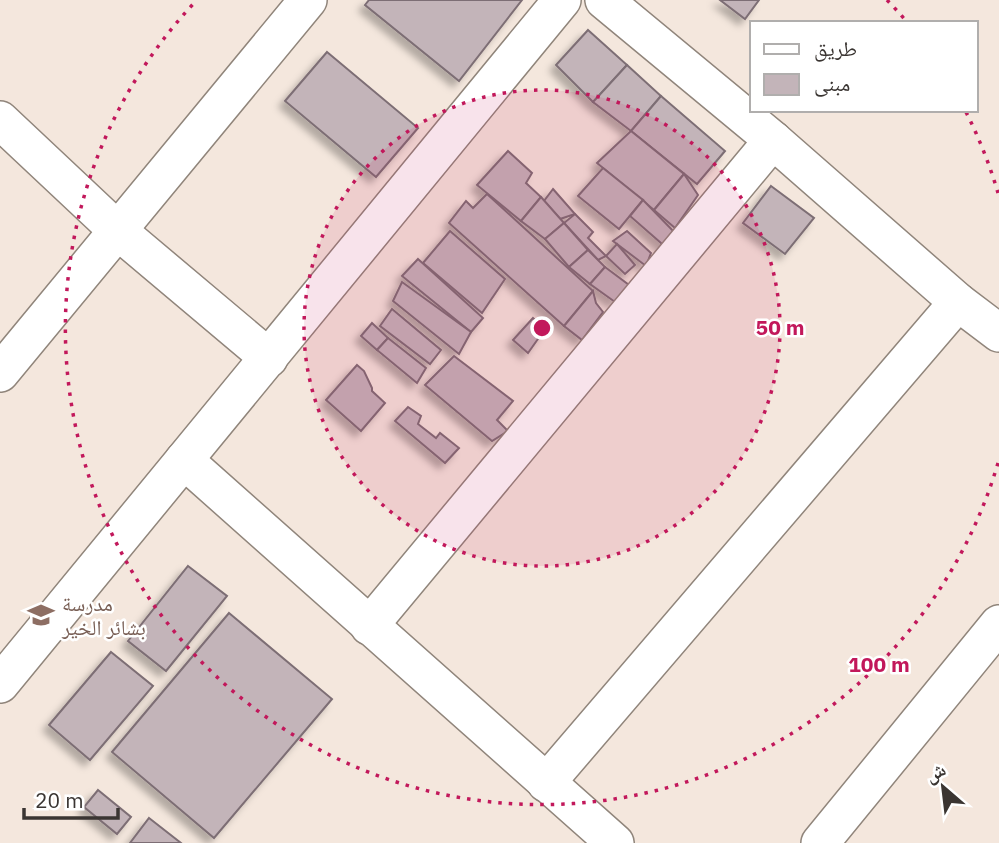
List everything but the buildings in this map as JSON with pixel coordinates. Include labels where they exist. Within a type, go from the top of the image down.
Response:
[{"type":"street","points":[[0,373],[308,0]]},
{"type":"street","points":[[0,684],[562,0]]},
{"type":"street","points":[[604,0],[773,140],[958,302],[999,333]]},
{"type":"street","points":[[0,120],[117,230],[268,358]]},
{"type":"street","points":[[369,626],[773,140]]},
{"type":"street","points":[[546,783],[958,302]]},
{"type":"street","points":[[184,460],[615,843]]},
{"type":"street","points":[[820,843],[999,624]]},
{"type":"place","name":"مدرسة بشائر الخير","points":[[41,615]]}]
